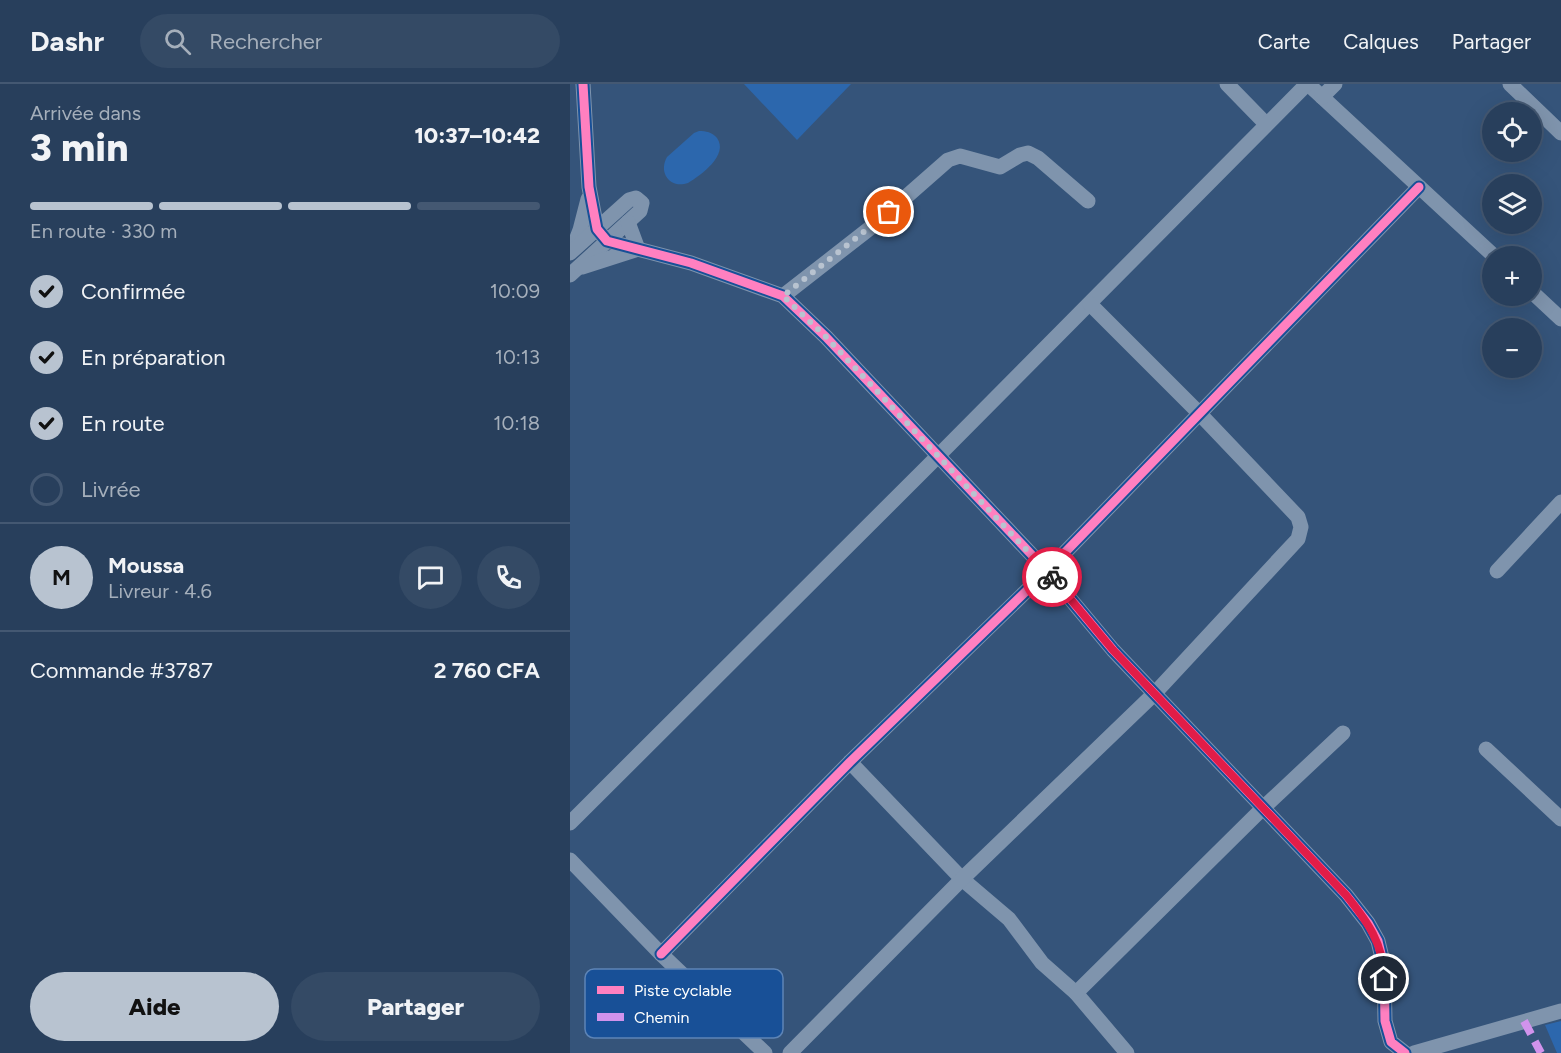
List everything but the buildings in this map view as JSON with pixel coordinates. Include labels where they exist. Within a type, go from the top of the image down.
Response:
[{"type":"street","points":[[583,84],[589,187],[597,229],[607,241],[691,263],[783,296],[826,337],[1047,571],[1113,650],[1154,694],[1346,895],[1368,923],[1378,941],[1384,966],[1385,1021],[1391,1042],[1405,1053]]},
{"type":"street","points":[[1227,84],[1266,124]]},
{"type":"street","points":[[570,823],[938,457],[1307,84],[1483,246]]},
{"type":"street","points":[[1322,97],[1335,84]]},
{"type":"street","points":[[1510,84],[1561,133]]},
{"type":"street","points":[[783,296],[874,225],[948,160],[960,156],[1000,167],[1028,153],[1038,158],[1088,201]]},
{"type":"street","points":[[589,187],[603,206],[623,216],[638,249]]},
{"type":"street","points":[[571,252],[584,218],[589,187]]},
{"type":"street","points":[[662,954],[850,762],[1047,571],[1419,187]]},
{"type":"street","points":[[571,252],[597,229],[623,216]]},
{"type":"street","points":[[575,271],[607,241],[623,216]]},
{"type":"street","points":[[575,271],[638,249]]},
{"type":"street","points":[[1542,301],[1561,319]]},
{"type":"street","points":[[790,1053],[962,879],[1154,694],[1298,539],[1301,527],[1298,517],[1199,413],[1090,304]]},
{"type":"street","points":[[1497,571],[1561,502]]},
{"type":"street","points":[[1076,993],[1263,808],[1343,733]]},
{"type":"street","points":[[1486,749],[1561,819]]},
{"type":"street","points":[[850,762],[962,879],[1008,919],[1042,963],[1076,993],[1127,1053]]},
{"type":"street","points":[[570,860],[678,969]]},
{"type":"street","points":[[1414,1053],[1561,1011]]},
{"type":"street","points":[[749,1038],[765,1053]]},
{"type":"shaded area","points":[[744,84],[851,84],[797,140]]},
{"type":"shaded area","points":[[699,131],[709,132],[717,138],[720,144],[717,158],[706,170],[688,183],[671,182],[664,169],[667,157]]},
{"type":"shaded area","points":[[1561,1021],[1561,1053],[1557,1053],[1545,1025]]},
{"type":"marked path","points":[[1524,1021],[1541,1053]]},
{"type":"cycle path","points":[[583,84],[589,187],[597,229],[607,241],[691,263],[783,296],[826,337],[1047,571],[1113,650],[1346,895],[1368,923],[1378,941],[1384,966],[1385,1021],[1391,1042],[1405,1053]]},
{"type":"cycle path","points":[[661,954],[850,762],[1047,571],[1419,187]]},
{"type":"way so far","points":[[889,212],[783,296],[826,337],[1052,577]]},
{"type":"route","points":[[1052,577],[1113,650],[1346,895],[1368,923],[1378,941],[1384,966],[1384,979]]}]
